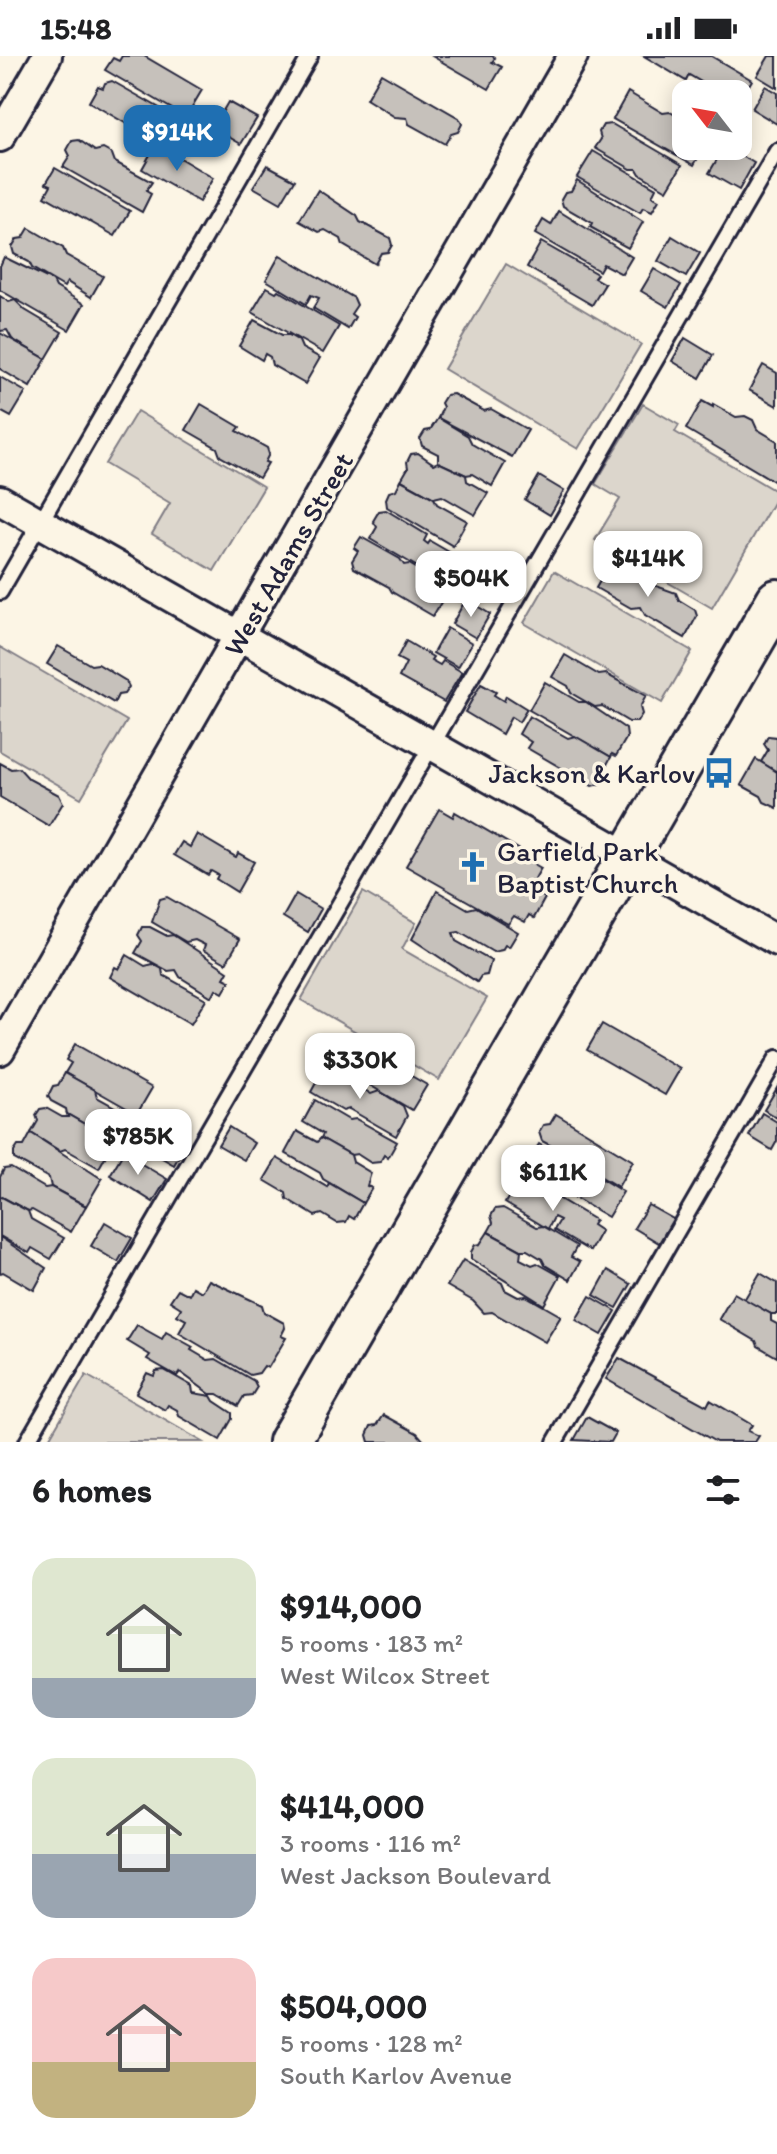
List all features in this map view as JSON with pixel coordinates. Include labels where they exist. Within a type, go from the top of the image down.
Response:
[{"type":"street","points":[[0,137],[47,56]]},
{"type":"street","name":"West Adams Street","points":[[0,1050],[241,637],[573,56]]},
{"type":"street","points":[[0,500],[777,941]]},
{"type":"street","points":[[289,1442],[777,600]]},
{"type":"lane","points":[[0,592],[310,56]]},
{"type":"lane","points":[[27,1442],[777,151]]},
{"type":"lane","points":[[555,1442],[777,1058]]},
{"type":"shaded area","points":[[506,264],[641,344],[578,449],[444,369]]},
{"type":"shaded area","points":[[643,404],[679,425],[675,432],[777,492],[712,608],[595,540],[620,499],[595,484]]},
{"type":"shaded area","points":[[137,411],[264,487],[214,571],[152,534],[170,503],[105,464]]},
{"type":"shaded area","points":[[554,571],[692,651],[662,703],[524,623]]},
{"type":"shaded area","points":[[0,647],[127,721],[81,798],[0,751]]},
{"type":"shaded area","points":[[363,892],[416,923],[402,949],[487,998],[439,1080],[301,1000]]},
{"type":"shaded area","points":[[86,1375],[203,1442],[47,1442]]},
{"type":"building","points":[[122,56],[144,56],[202,90],[186,117],[105,70],[113,58],[119,61]]},
{"type":"building","points":[[432,56],[492,56],[495,58],[492,62],[502,67],[489,89]]},
{"type":"building","points":[[644,56],[711,56],[752,80],[698,80],[689,75],[684,80]]},
{"type":"building","points":[[769,56],[777,56],[777,88],[757,76]]},
{"type":"building","points":[[381,73],[459,118],[462,124],[458,132],[451,134],[445,144],[409,124],[407,118],[395,117],[366,99]]},
{"type":"building","points":[[112,81],[186,123],[173,145],[140,126],[132,127],[89,102],[98,86],[103,88],[105,83]]},
{"type":"building","points":[[765,86],[777,93],[777,124],[752,109]]},
{"type":"building","points":[[628,92],[663,113],[672,113],[672,153],[613,119]]},
{"type":"building","points":[[228,102],[257,118],[241,144],[213,128]]},
{"type":"building","points":[[612,124],[682,165],[667,190],[637,169],[631,169],[595,148],[601,139],[599,132],[603,125]]},
{"type":"building","points":[[79,140],[95,151],[103,149],[112,154],[115,162],[152,182],[146,191],[151,194],[142,212],[63,167],[70,156],[67,150],[72,141]]},
{"type":"building","points":[[156,144],[213,178],[199,202],[142,169]]},
{"type":"building","points":[[593,151],[656,188],[652,196],[659,200],[652,212],[643,208],[640,213],[577,177]]},
{"type":"building","points":[[717,160],[749,160],[754,163],[739,190],[709,173]]},
{"type":"building","points":[[267,165],[295,180],[281,203],[253,187]]},
{"type":"building","points":[[55,168],[130,211],[115,236],[45,196],[51,185],[46,183]]},
{"type":"building","points":[[577,180],[643,222],[628,248],[590,227],[592,223],[563,206],[561,199],[565,192],[571,191]]},
{"type":"building","points":[[318,190],[357,216],[360,222],[390,238],[392,245],[388,252],[381,253],[375,264],[343,245],[341,239],[299,221]]},
{"type":"building","points":[[559,211],[632,257],[622,274],[603,264],[599,271],[535,234],[543,220],[551,225]]},
{"type":"building","points":[[29,228],[63,248],[66,255],[103,276],[91,297],[67,282],[64,287],[14,254],[12,247]]},
{"type":"building","points":[[672,236],[700,253],[686,277],[658,261]]},
{"type":"building","points":[[541,242],[597,274],[594,278],[605,284],[592,305],[527,267]]},
{"type":"building","points":[[280,255],[354,298],[357,305],[351,314],[355,317],[348,329],[313,308],[319,298],[311,295],[306,304],[266,280]]},
{"type":"building","points":[[4,257],[53,281],[56,287],[84,304],[69,330],[0,290],[0,266]]},
{"type":"building","points":[[654,269],[681,285],[668,307],[641,291]]},
{"type":"building","points":[[267,287],[276,292],[278,290],[339,326],[323,353],[252,312]]},
{"type":"building","points":[[0,296],[9,302],[15,300],[25,310],[62,332],[46,359],[12,339],[7,330],[0,331]]},
{"type":"building","points":[[254,320],[282,335],[289,335],[299,341],[302,348],[320,358],[305,384],[272,365],[270,357],[265,354],[262,360],[239,346]]},
{"type":"building","points":[[0,333],[46,359],[30,387],[0,369]]},
{"type":"building","points":[[685,338],[713,355],[700,378],[672,361]]},
{"type":"building","points":[[763,365],[777,373],[777,406],[749,390]]},
{"type":"building","points":[[0,377],[26,392],[11,417],[0,411]]},
{"type":"building","points":[[453,394],[484,411],[491,409],[528,430],[512,457],[438,418],[446,395]]},
{"type":"building","points":[[702,401],[736,417],[745,416],[753,420],[757,429],[777,441],[777,483],[686,429]]},
{"type":"building","points":[[201,404],[240,427],[237,431],[267,448],[269,454],[265,462],[268,463],[259,478],[220,456],[217,448],[186,430]]},
{"type":"building","points":[[438,418],[468,436],[472,444],[505,463],[492,486],[472,474],[466,475],[438,462],[438,454],[422,446],[420,439]]},
{"type":"building","points":[[418,453],[434,464],[438,462],[466,475],[467,481],[488,493],[475,515],[442,496],[434,498],[401,480],[411,454]]},
{"type":"building","points":[[539,476],[564,491],[550,515],[525,500]]},
{"type":"building","points":[[401,480],[467,521],[453,546],[387,507],[389,492],[396,490]]},
{"type":"building","points":[[386,510],[427,535],[424,541],[428,544],[430,541],[475,567],[460,592],[370,539],[377,527],[373,521],[379,511]]},
{"type":"building","points":[[361,537],[400,559],[404,565],[416,568],[420,574],[425,572],[450,587],[433,616],[354,568],[352,561],[358,551],[354,548]]},
{"type":"building","points":[[612,560],[645,582],[676,593],[679,600],[695,610],[697,616],[685,638],[645,615],[641,607],[631,608],[596,588]]},
{"type":"building","points":[[466,599],[490,614],[476,638],[452,624]]},
{"type":"building","points":[[447,628],[472,643],[458,667],[433,653]]},
{"type":"building","points":[[406,641],[433,657],[431,660],[440,665],[443,661],[462,672],[444,702],[399,677],[406,663],[397,658]]},
{"type":"building","points":[[58,646],[91,665],[98,664],[126,681],[129,687],[124,694],[118,695],[114,703],[47,664]]},
{"type":"building","points":[[565,655],[599,675],[606,674],[646,696],[637,722],[629,722],[602,706],[595,707],[552,677]]},
{"type":"building","points":[[545,682],[579,702],[586,702],[626,729],[627,737],[616,756],[612,754],[611,757],[529,710]]},
{"type":"building","points":[[481,684],[496,692],[494,695],[504,701],[506,696],[527,709],[519,722],[511,717],[502,734],[465,712]]},
{"type":"building","points":[[529,716],[568,738],[575,736],[611,757],[600,784],[592,786],[527,748],[531,742],[519,734]]},
{"type":"building","points":[[768,736],[777,737],[777,772],[761,762],[768,750],[764,744]]},
{"type":"building","points":[[756,759],[777,772],[777,808],[741,785]]},
{"type":"building","points":[[0,763],[11,769],[19,768],[29,779],[59,795],[63,803],[49,826],[0,797]]},
{"type":"building","name":"Garfield Park Baptist Church","points":[[439,809],[453,817],[455,812],[520,850],[517,854],[541,868],[533,882],[544,888],[540,895],[545,898],[534,918],[529,915],[525,922],[514,916],[508,924],[406,866]]},
{"type":"building","points":[[197,834],[236,857],[238,853],[254,862],[237,892],[216,879],[218,875],[211,871],[208,875],[174,855],[182,842],[190,847]]},
{"type":"building","points":[[437,891],[468,909],[476,907],[518,932],[509,947],[505,945],[502,950],[493,952],[459,932],[453,933],[456,941],[491,961],[487,975],[481,976],[477,982],[412,939]]},
{"type":"building","points":[[296,894],[321,909],[308,932],[283,917]]},
{"type":"building","points":[[167,897],[240,939],[226,963],[203,950],[205,945],[195,940],[186,942],[152,922],[160,899]]},
{"type":"building","points":[[142,927],[150,927],[167,936],[173,935],[228,971],[224,978],[230,981],[223,993],[216,989],[212,997],[180,977],[176,970],[168,971],[135,953],[142,941],[138,935]]},
{"type":"building","points":[[127,955],[145,966],[153,964],[162,969],[163,975],[206,999],[191,1024],[110,977]]},
{"type":"building","points":[[602,1024],[680,1069],[665,1095],[587,1050]]},
{"type":"building","points":[[351,1041],[427,1085],[412,1110],[337,1066]]},
{"type":"building","points":[[75,1044],[152,1088],[137,1114],[65,1073],[71,1063],[66,1060]]},
{"type":"building","points":[[338,1069],[355,1078],[353,1082],[371,1094],[379,1091],[403,1106],[407,1116],[396,1136],[311,1092],[323,1070],[334,1076]]},
{"type":"building","points":[[65,1073],[95,1090],[97,1097],[138,1120],[129,1135],[120,1131],[114,1141],[51,1101],[48,1096],[53,1086],[58,1085]]},
{"type":"building","points":[[777,1088],[777,1118],[764,1110]]},
{"type":"building","points":[[315,1100],[397,1142],[388,1158],[384,1155],[380,1162],[371,1163],[321,1138],[323,1134],[303,1122]]},
{"type":"building","points":[[46,1108],[62,1117],[68,1117],[67,1114],[114,1141],[99,1168],[65,1149],[60,1151],[31,1133],[38,1121],[36,1115],[40,1109]]},
{"type":"building","points":[[762,1113],[777,1122],[777,1141],[772,1150],[749,1136]]},
{"type":"building","points":[[556,1114],[633,1161],[618,1187],[542,1141],[539,1132],[543,1125],[550,1124]]},
{"type":"building","points":[[229,1127],[254,1143],[244,1160],[218,1145]]},
{"type":"building","points":[[163,1128],[187,1142],[174,1165],[150,1151]]},
{"type":"building","points":[[297,1131],[317,1142],[321,1138],[351,1155],[353,1162],[371,1173],[367,1186],[372,1188],[363,1203],[285,1153]]},
{"type":"building","points":[[31,1133],[102,1179],[86,1206],[51,1187],[49,1178],[14,1159],[14,1152],[18,1146],[24,1146]]},
{"type":"building","points":[[539,1144],[581,1172],[587,1170],[623,1192],[608,1217],[524,1168],[522,1163]]},
{"type":"building","points":[[123,1153],[167,1179],[153,1202],[110,1175]]},
{"type":"building","points":[[277,1158],[327,1187],[329,1183],[363,1203],[354,1219],[349,1216],[346,1222],[337,1223],[322,1214],[315,1216],[287,1199],[286,1193],[264,1180]]},
{"type":"building","points":[[11,1168],[45,1188],[51,1187],[86,1206],[71,1232],[0,1196],[0,1177],[4,1169]]},
{"type":"building","points":[[521,1177],[553,1191],[555,1196],[595,1220],[592,1225],[601,1231],[590,1251],[554,1230],[560,1220],[554,1217],[548,1229],[505,1203],[512,1191],[509,1185]]},
{"type":"building","points":[[0,1196],[28,1211],[31,1219],[64,1238],[51,1259],[32,1248],[29,1253],[0,1236]]},
{"type":"building","points":[[648,1205],[673,1219],[659,1243],[634,1228]]},
{"type":"building","points":[[503,1208],[577,1246],[571,1257],[580,1262],[570,1280],[527,1250],[521,1250],[488,1232],[495,1209]]},
{"type":"building","points":[[105,1222],[132,1238],[118,1262],[91,1246]]},
{"type":"building","points":[[488,1232],[521,1250],[520,1259],[532,1265],[537,1263],[560,1276],[544,1305],[471,1259],[475,1245],[480,1244]]},
{"type":"building","points":[[0,1237],[46,1268],[34,1290],[0,1273]]},
{"type":"building","points":[[463,1260],[502,1283],[505,1290],[518,1297],[526,1296],[561,1316],[545,1342],[492,1312],[484,1313],[473,1301],[447,1286]]},
{"type":"building","points":[[608,1270],[631,1284],[617,1308],[594,1295]]},
{"type":"building","points":[[760,1273],[777,1283],[777,1314],[744,1300]]},
{"type":"building","points":[[209,1280],[262,1305],[264,1312],[284,1323],[281,1336],[286,1338],[268,1368],[264,1366],[259,1373],[250,1375],[179,1333],[186,1320],[177,1315],[181,1308],[170,1301],[178,1289],[189,1295],[193,1287],[202,1292]]},
{"type":"building","points":[[734,1293],[771,1314],[771,1321],[777,1324],[777,1357],[719,1319]]},
{"type":"building","points":[[590,1296],[616,1311],[602,1335],[576,1320]]},
{"type":"building","points":[[137,1325],[162,1339],[166,1332],[193,1347],[191,1350],[208,1360],[216,1359],[254,1381],[257,1387],[252,1395],[244,1396],[238,1406],[217,1394],[210,1394],[180,1372],[177,1376],[147,1359],[150,1355],[127,1341]]},
{"type":"building","points":[[619,1358],[707,1406],[710,1400],[752,1425],[748,1431],[759,1436],[755,1442],[716,1442],[606,1379]]},
{"type":"building","points":[[164,1370],[192,1386],[193,1393],[211,1396],[232,1413],[232,1419],[220,1440],[179,1416],[177,1410],[168,1405],[165,1410],[136,1393],[147,1373],[154,1376],[156,1371]]},
{"type":"building","points":[[384,1415],[417,1433],[425,1442],[369,1442],[367,1435],[371,1426],[377,1425]]},
{"type":"building","points":[[587,1417],[616,1433],[611,1442],[574,1440]]},
{"type":"place","name":"Jackson & Karlov","points":[[719,773]]},
{"type":"place","name":"Garfield Park Baptist Church","points":[[473,867]]}]
